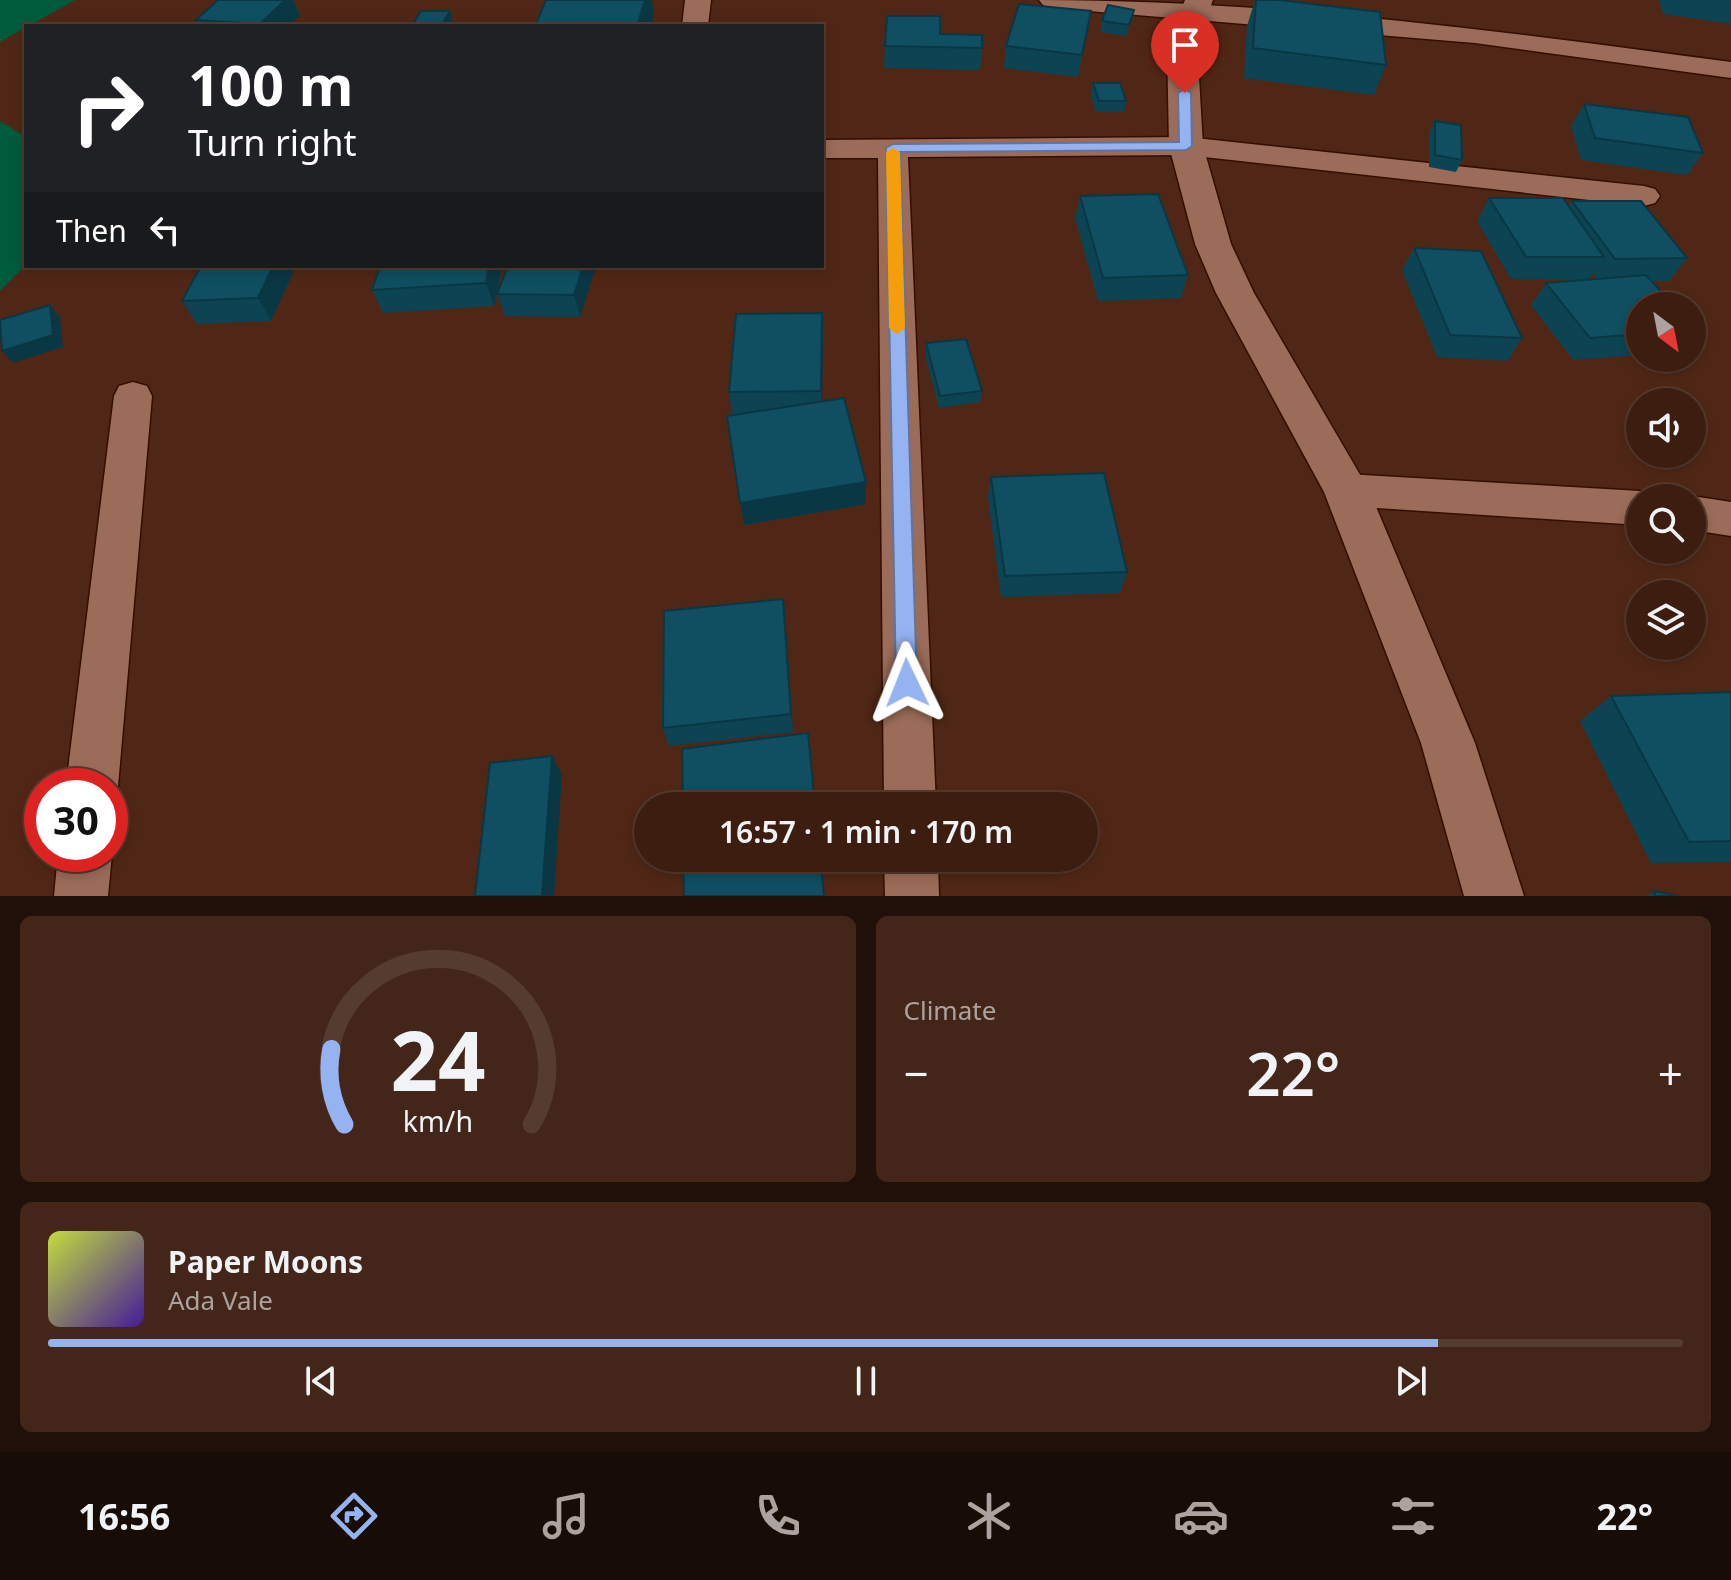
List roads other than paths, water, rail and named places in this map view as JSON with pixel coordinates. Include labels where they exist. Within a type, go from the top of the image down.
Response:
[{"type":"street","points":[[695,24],[698,0]]},
{"type":"street","points":[[1052,0],[1197,5],[1475,35],[1731,70]]},
{"type":"street","points":[[1197,5],[1182,43],[1186,146],[1213,244],[1235,293],[1346,490],[1448,743],[1494,896]]},
{"type":"street","points":[[824,149],[1186,146],[1644,196]]},
{"type":"street","points":[[893,148],[910,792]]},
{"type":"street","points":[[94,768],[133,396]]},
{"type":"street","points":[[1346,490],[1626,507]]},
{"type":"street","points":[[1706,515],[1731,519]]},
{"type":"street","points":[[81,896],[83,872]]},
{"type":"street","points":[[911,872],[912,896]]}]
